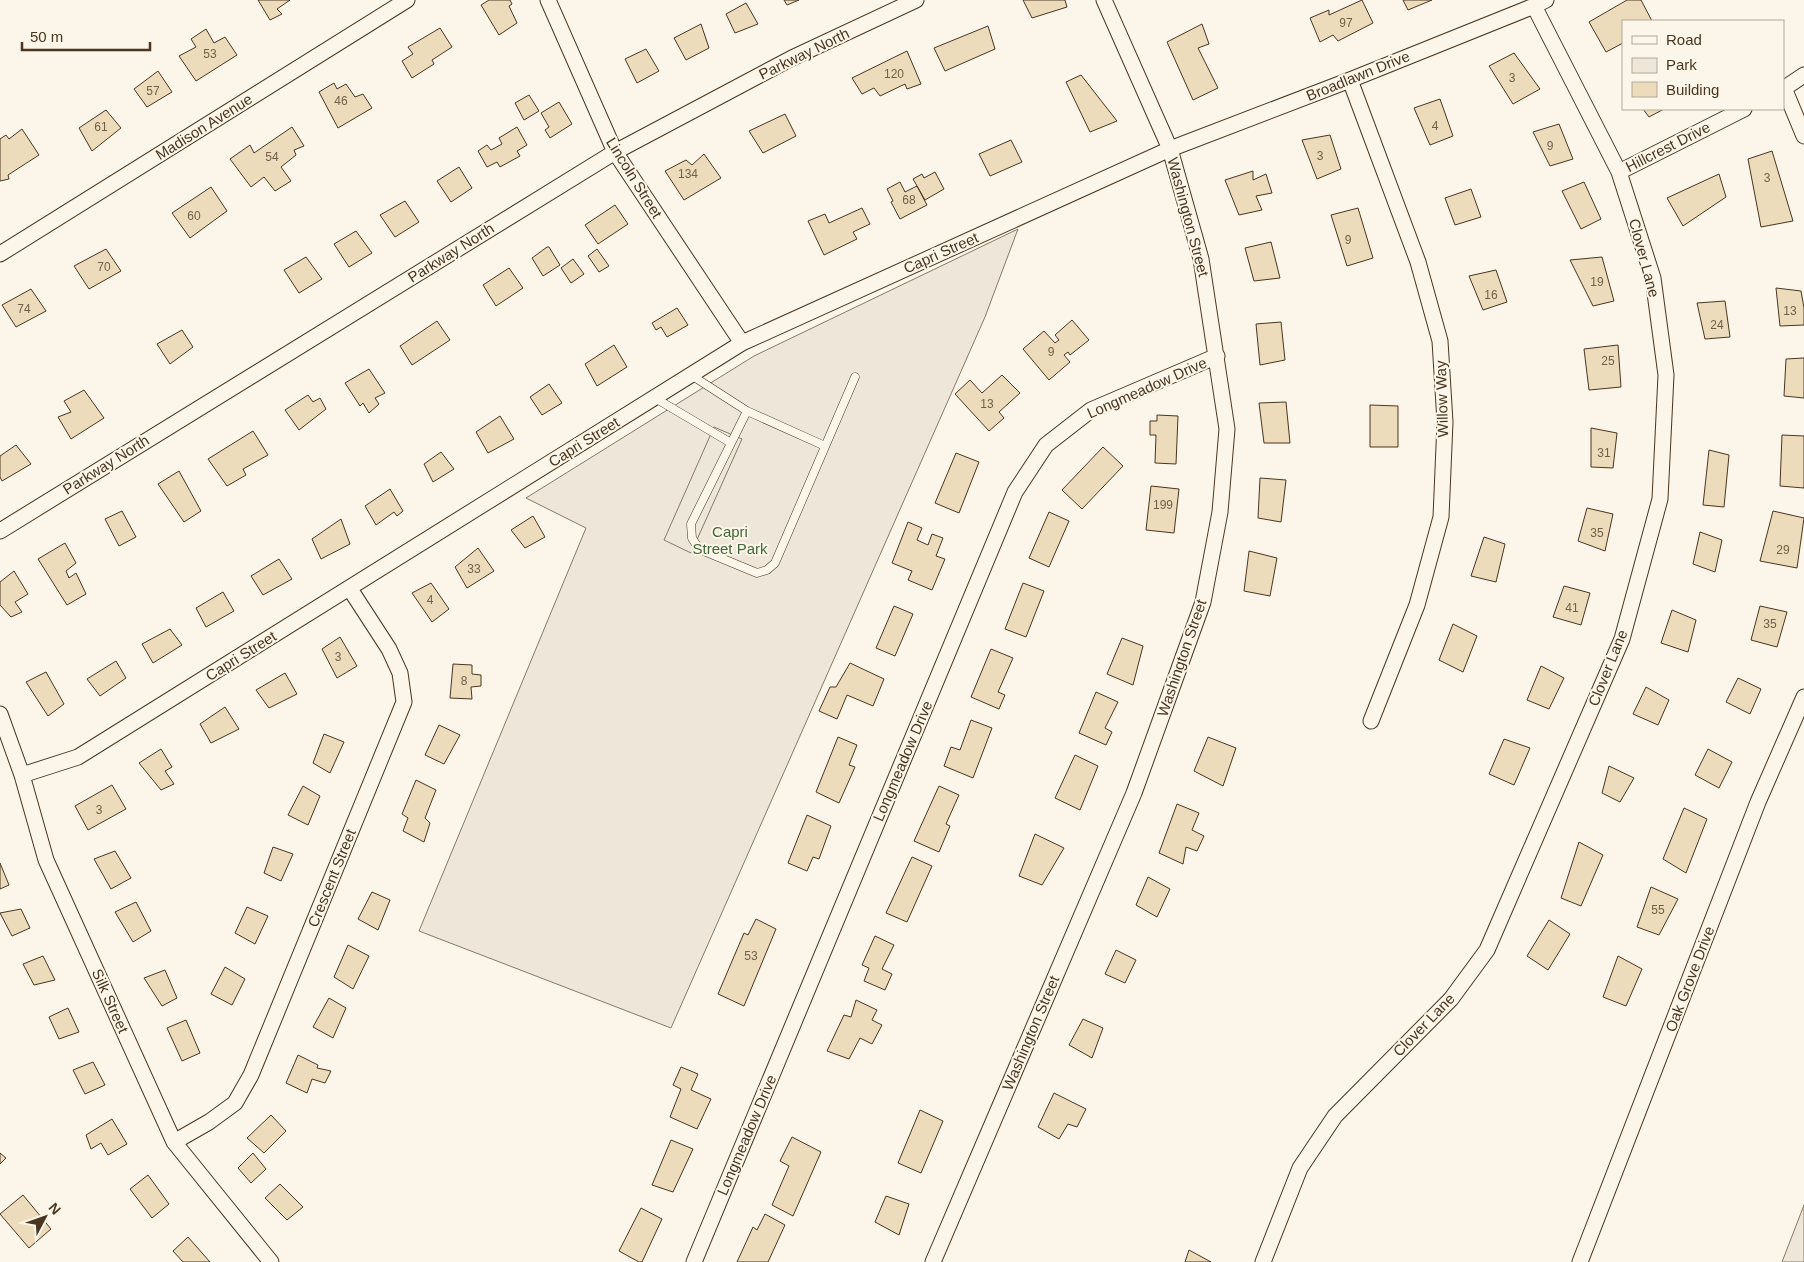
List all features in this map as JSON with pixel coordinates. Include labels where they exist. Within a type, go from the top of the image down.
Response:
[{"type":"street","name":"Madison Avenue","points":[[0,254],[407,0]]},
{"type":"street","name":"Lincoln Street","points":[[548,0],[614,152],[742,343]]},
{"type":"street","name":"Parkway North","points":[[0,531],[614,152],[792,58],[916,0]]},
{"type":"street","name":"Washington Street","points":[[933,1262],[1134,793],[1203,602],[1220,512],[1227,429],[1201,259],[1170,149],[1104,0]]},
{"type":"street","name":"Broadlawn Drive","points":[[1170,149],[1350,80],[1540,3]]},
{"type":"street","name":"Clover Lane","points":[[1267,1261],[1300,1168],[1336,1116],[1450,999],[1487,950],[1622,639],[1660,499],[1666,375],[1653,278],[1619,172],[1540,3]]},
{"type":"street","points":[[1804,74],[1784,88],[1804,136]]},
{"type":"street","name":"Willow Way","points":[[1350,80],[1418,262],[1440,341],[1445,422],[1441,517],[1417,605],[1371,720]]},
{"type":"street","name":"Hillcrest Drive","points":[[1619,172],[1742,110]]},
{"type":"street","name":"Capri Street","points":[[22,775],[78,757],[742,343],[1170,149]]},
{"type":"street","name":"Longmeadow Drive","points":[[694,1262],[1015,492],[1046,445],[1091,410],[1217,356]]},
{"type":"street","name":"Crescent Street","points":[[174,1142],[209,1122],[235,1103],[251,1075],[404,702],[400,673],[393,657],[350,589]]},
{"type":"street","name":"Oak Grove Drive","points":[[1580,1262],[1754,811],[1804,697]]},
{"type":"street","name":"Silk Street","points":[[0,714],[22,775],[46,860],[174,1142],[270,1262]]},
{"type":"lane","points":[[691,375],[747,411],[825,446]]},
{"type":"lane","points":[[747,411],[691,524],[692,538],[699,549],[758,573],[767,570],[775,563],[855,377]]},
{"type":"lane","points":[[655,398],[731,443]]},
{"type":"green space","name":"Capri Street Park","points":[[1018,229],[985,317],[671,1028],[419,931],[586,528],[526,498],[754,356]]},
{"type":"green space","points":[[1804,1205],[1804,1262],[1782,1262]]},
{"type":"shaded area","points":[[714,427],[742,439],[691,553],[664,540]]},
{"type":"building","points":[[258,0],[290,0],[277,9],[282,14],[270,20]]},
{"type":"building","points":[[489,0],[510,0],[512,4],[509,6],[517,23],[499,35],[481,5]]},
{"type":"building","points":[[784,0],[799,0],[787,5]]},
{"type":"building","points":[[1023,0],[1065,0],[1067,7],[1032,18]]},
{"type":"building","points":[[1362,0],[1373,23],[1338,41],[1333,35],[1320,42],[1310,18],[1329,10],[1329,15]]},
{"type":"building","points":[[1403,0],[1432,0],[1408,10]]},
{"type":"building","points":[[1627,0],[1641,0],[1651,20],[1622,20],[1622,44],[1606,52],[1589,22]]},
{"type":"building","points":[[746,3],[758,24],[735,33],[726,14]]},
{"type":"building","points":[[701,24],[709,48],[686,60],[674,38]]},
{"type":"building","points":[[1202,24],[1209,44],[1198,48],[1218,88],[1193,100],[1167,42]]},
{"type":"building","points":[[988,26],[995,49],[945,71],[934,48]]},
{"type":"building","points":[[440,28],[452,47],[432,60],[434,64],[412,78],[402,61],[413,54],[408,47]]},
{"type":"building","points":[[206,29],[214,43],[225,37],[237,55],[196,81],[179,56],[196,47],[191,39]]},
{"type":"building","points":[[646,49],[659,71],[637,83],[625,59]]},
{"type":"building","points":[[907,51],[921,84],[907,89],[905,84],[880,96],[874,88],[862,94],[852,78]]},
{"type":"building","points":[[1514,53],[1540,89],[1513,104],[1489,66]]},
{"type":"building","points":[[158,71],[172,92],[147,107],[134,89]]},
{"type":"building","points":[[1081,75],[1117,121],[1090,132],[1066,82]]},
{"type":"building","points":[[334,83],[337,89],[346,84],[355,97],[363,94],[372,108],[338,128],[319,92]]},
{"type":"building","points":[[529,95],[539,111],[524,120],[515,103]]},
{"type":"building","points":[[1440,99],[1453,136],[1430,145],[1414,108]]},
{"type":"building","points":[[559,102],[572,124],[550,138],[545,130],[549,127],[541,113]]},
{"type":"building","points":[[106,110],[121,128],[92,151],[79,128]]},
{"type":"building","points":[[1644,110],[1662,110],[1649,117]]},
{"type":"building","points":[[785,114],[796,136],[763,153],[749,131]]},
{"type":"building","points":[[1559,124],[1573,159],[1550,166],[1533,132]]},
{"type":"building","points":[[292,127],[304,146],[294,150],[296,155],[281,167],[291,181],[275,191],[264,177],[251,187],[230,159],[250,145],[254,153]]},
{"type":"building","points":[[517,127],[527,145],[517,151],[520,156],[500,167],[497,162],[487,167],[478,151],[487,145],[491,150],[502,144],[499,138]]},
{"type":"building","points":[[22,129],[39,155],[8,175],[9,179],[0,181],[0,139],[6,135],[9,139]]},
{"type":"building","points":[[1330,135],[1341,169],[1317,179],[1302,140]]},
{"type":"building","points":[[1011,140],[1022,162],[990,176],[979,154]]},
{"type":"building","points":[[1772,151],[1793,221],[1761,227],[1748,159]]},
{"type":"building","points":[[704,154],[721,178],[684,200],[665,171],[686,160],[692,165]]},
{"type":"building","points":[[459,167],[472,188],[451,202],[437,181]]},
{"type":"building","points":[[1253,171],[1253,180],[1266,174],[1272,193],[1256,196],[1262,210],[1239,215],[1225,180]]},
{"type":"building","points":[[935,172],[944,189],[925,200],[913,179],[922,174],[924,178]]},
{"type":"building","points":[[1719,174],[1726,197],[1683,226],[1667,198]]},
{"type":"building","points":[[900,182],[905,192],[917,186],[927,205],[900,219],[887,189]]},
{"type":"building","points":[[1584,182],[1601,219],[1581,229],[1562,191]]},
{"type":"building","points":[[211,187],[227,211],[190,238],[172,213]]},
{"type":"building","points":[[1471,189],[1481,217],[1455,225],[1445,198]]},
{"type":"building","points":[[405,201],[419,222],[395,237],[380,215]]},
{"type":"building","points":[[615,205],[628,224],[598,244],[585,225]]},
{"type":"building","points":[[862,208],[870,224],[853,232],[857,239],[824,255],[808,221],[825,214],[829,223]]},
{"type":"building","points":[[1358,208],[1373,258],[1347,266],[1331,215]]},
{"type":"building","points":[[356,231],[372,253],[349,267],[334,244]]},
{"type":"building","points":[[1271,242],[1280,278],[1254,281],[1245,248]]},
{"type":"building","points":[[549,247],[560,265],[543,276],[532,258]]},
{"type":"building","points":[[106,249],[121,271],[89,289],[74,266]]},
{"type":"building","points":[[597,249],[609,266],[599,272],[588,256]]},
{"type":"building","points":[[306,257],[322,279],[299,293],[284,270]]},
{"type":"building","points":[[1602,257],[1614,301],[1593,306],[1570,260]]},
{"type":"building","points":[[573,259],[584,274],[571,283],[561,268]]},
{"type":"building","points":[[509,268],[523,288],[496,306],[483,285]]},
{"type":"building","points":[[1496,270],[1507,302],[1483,310],[1469,276]]},
{"type":"building","points":[[1776,288],[1801,291],[1804,325],[1780,326]]},
{"type":"building","points":[[31,289],[46,311],[16,327],[2,305]]},
{"type":"building","points":[[1725,301],[1730,337],[1705,339],[1697,303]]},
{"type":"building","points":[[677,308],[688,325],[667,337],[661,327],[656,330],[652,323]]},
{"type":"building","points":[[1072,320],[1089,340],[1070,355],[1068,352],[1064,355],[1070,362],[1049,380],[1023,349],[1044,331],[1055,343],[1059,340],[1055,335]]},
{"type":"building","points":[[437,321],[450,340],[412,365],[400,346]]},
{"type":"building","points":[[1281,322],[1285,360],[1260,365],[1256,324]]},
{"type":"building","points":[[182,330],[193,347],[170,364],[157,344]]},
{"type":"building","points":[[614,345],[627,367],[597,386],[585,364]]},
{"type":"building","points":[[1618,345],[1621,387],[1589,390],[1584,349]]},
{"type":"building","points":[[1804,358],[1804,398],[1784,396],[1786,359]]},
{"type":"building","points":[[369,369],[385,393],[375,398],[379,404],[369,413],[363,403],[360,406],[345,383]]},
{"type":"building","points":[[1002,375],[1020,393],[999,412],[1004,418],[989,431],[955,394],[970,380],[982,393]]},
{"type":"building","points":[[549,384],[562,403],[542,415],[530,397]]},
{"type":"building","points":[[84,390],[104,418],[71,439],[58,417],[71,412],[64,401]]},
{"type":"building","points":[[308,395],[313,402],[320,398],[326,409],[299,430],[285,410]]},
{"type":"building","points":[[1286,402],[1290,443],[1264,443],[1259,403]]},
{"type":"building","points":[[1370,405],[1398,406],[1398,447],[1370,447]]},
{"type":"building","points":[[1157,415],[1178,416],[1176,464],[1155,463],[1156,435],[1150,435],[1150,421],[1157,421]]},
{"type":"building","points":[[500,416],[514,439],[488,453],[476,432]]},
{"type":"building","points":[[1591,428],[1617,433],[1613,468],[1591,467]]},
{"type":"building","points":[[253,431],[268,455],[243,469],[246,475],[227,486],[208,459]]},
{"type":"building","points":[[1782,435],[1804,436],[1804,488],[1780,486]]},
{"type":"building","points":[[16,445],[31,464],[2,481],[0,477],[0,456]]},
{"type":"building","points":[[1103,447],[1123,466],[1082,509],[1062,490]]},
{"type":"building","points":[[1709,450],[1729,455],[1724,507],[1703,505]]},
{"type":"building","points":[[441,452],[454,469],[433,482],[424,464]]},
{"type":"building","points":[[956,453],[979,462],[959,513],[935,503]]},
{"type":"building","points":[[179,471],[201,511],[184,522],[158,484]]},
{"type":"building","points":[[1260,478],[1286,480],[1281,522],[1258,518]]},
{"type":"building","points":[[1151,486],[1179,489],[1174,533],[1146,530]]},
{"type":"building","points":[[390,489],[403,511],[397,516],[394,512],[376,525],[365,506]]},
{"type":"building","points":[[1587,508],[1613,514],[1605,551],[1578,541]]},
{"type":"building","points":[[122,511],[136,537],[119,546],[105,519]]},
{"type":"building","points":[[1773,511],[1804,518],[1797,568],[1760,561]]},
{"type":"building","points":[[1049,512],[1069,521],[1049,567],[1029,558]]},
{"type":"building","points":[[533,516],[545,537],[525,548],[511,530]]},
{"type":"building","points":[[341,519],[350,544],[321,559],[312,539]]},
{"type":"building","points":[[908,522],[922,528],[917,540],[928,545],[932,534],[943,538],[936,556],[945,559],[932,590],[908,580],[912,571],[892,563]]},
{"type":"building","points":[[1700,532],[1722,540],[1715,572],[1693,564]]},
{"type":"building","points":[[1484,537],[1505,544],[1496,582],[1471,576]]},
{"type":"building","points":[[65,543],[76,563],[66,571],[69,578],[76,573],[86,594],[67,605],[38,559]]},
{"type":"building","points":[[478,548],[494,571],[467,588],[455,567]]},
{"type":"building","points":[[1249,551],[1277,558],[1270,596],[1244,591]]},
{"type":"building","points":[[279,559],[292,579],[263,595],[251,576]]},
{"type":"building","points":[[14,571],[28,594],[15,602],[22,612],[11,617],[0,605],[0,582]]},
{"type":"building","points":[[431,583],[449,609],[432,622],[412,593]]},
{"type":"building","points":[[1023,583],[1044,591],[1026,637],[1005,629]]},
{"type":"building","points":[[1564,586],[1590,593],[1581,625],[1553,617]]},
{"type":"building","points":[[223,592],[234,611],[206,627],[196,608]]},
{"type":"building","points":[[894,606],[913,614],[895,656],[876,648]]},
{"type":"building","points":[[1760,606],[1787,612],[1777,647],[1751,640]]},
{"type":"building","points":[[1672,610],[1696,620],[1688,652],[1661,643]]},
{"type":"building","points":[[1453,624],[1477,636],[1463,672],[1439,660]]},
{"type":"building","points":[[170,629],[182,645],[153,663],[142,644]]},
{"type":"building","points":[[340,637],[357,666],[337,678],[322,649]]},
{"type":"building","points":[[1122,638],[1143,646],[1133,685],[1107,674]]},
{"type":"building","points":[[991,649],[1013,658],[998,692],[1005,695],[999,709],[971,697]]},
{"type":"building","points":[[116,661],[126,678],[100,696],[87,679]]},
{"type":"building","points":[[850,663],[884,679],[873,706],[847,695],[837,719],[819,711],[830,687],[836,687]]},
{"type":"building","points":[[453,664],[472,665],[472,674],[481,675],[481,686],[471,687],[472,699],[450,698]]},
{"type":"building","points":[[1541,666],[1564,678],[1549,709],[1527,700]]},
{"type":"building","points":[[46,672],[64,704],[48,716],[26,682]]},
{"type":"building","points":[[285,673],[297,694],[269,708],[256,690]]},
{"type":"building","points":[[1738,678],[1761,689],[1750,714],[1726,702]]},
{"type":"building","points":[[1646,687],[1669,700],[1658,725],[1633,714]]},
{"type":"building","points":[[1096,692],[1118,702],[1105,728],[1112,732],[1106,745],[1079,733]]},
{"type":"building","points":[[225,707],[239,729],[211,743],[200,724]]},
{"type":"building","points":[[971,720],[992,728],[973,778],[944,766],[951,747],[960,750]]},
{"type":"building","points":[[439,725],[460,735],[444,764],[425,755]]},
{"type":"building","points":[[324,734],[344,742],[330,773],[313,763]]},
{"type":"building","points":[[838,737],[857,745],[849,765],[855,767],[839,803],[816,792]]},
{"type":"building","points":[[1208,737],[1236,748],[1223,786],[1194,771]]},
{"type":"building","points":[[1504,739],[1530,748],[1514,785],[1489,774]]},
{"type":"building","points":[[161,749],[172,767],[165,771],[174,784],[161,790],[139,763]]},
{"type":"building","points":[[1708,749],[1732,762],[1719,788],[1695,775]]},
{"type":"building","points":[[1075,755],[1098,766],[1080,810],[1055,798]]},
{"type":"building","points":[[1609,766],[1634,778],[1620,802],[1602,793]]},
{"type":"building","points":[[416,780],[436,790],[425,818],[430,823],[424,842],[403,831],[408,818],[402,814]]},
{"type":"building","points":[[112,785],[126,809],[88,830],[75,806]]},
{"type":"building","points":[[303,786],[320,796],[308,825],[288,815]]},
{"type":"building","points":[[939,786],[959,795],[946,824],[950,826],[939,852],[914,841]]},
{"type":"building","points":[[1177,804],[1199,813],[1192,830],[1204,836],[1197,851],[1186,847],[1183,864],[1159,853]]},
{"type":"building","points":[[1684,808],[1707,819],[1686,873],[1663,859]]},
{"type":"building","points":[[807,815],[831,826],[819,859],[813,857],[807,871],[788,863]]},
{"type":"building","points":[[1035,834],[1064,848],[1042,885],[1019,876]]},
{"type":"building","points":[[1579,842],[1603,855],[1581,906],[1561,898]]},
{"type":"building","points":[[273,847],[293,854],[281,881],[264,873]]},
{"type":"building","points":[[115,851],[131,878],[111,889],[94,859]]},
{"type":"building","points":[[912,857],[932,866],[907,922],[886,913]]},
{"type":"building","points":[[0,863],[9,885],[0,889]]},
{"type":"building","points":[[1148,877],[1170,889],[1157,917],[1136,905]]},
{"type":"building","points":[[1651,887],[1678,899],[1659,935],[1637,927]]},
{"type":"building","points":[[372,892],[390,900],[378,930],[358,919]]},
{"type":"building","points":[[136,902],[151,931],[133,942],[115,912]]},
{"type":"building","points":[[247,907],[268,916],[255,944],[235,933]]},
{"type":"building","points":[[21,909],[30,928],[12,936],[0,913]]},
{"type":"building","points":[[756,919],[776,929],[744,1006],[718,994],[744,933],[748,935]]},
{"type":"building","points":[[1549,920],[1570,934],[1548,970],[1527,956]]},
{"type":"building","points":[[875,936],[894,945],[882,969],[892,974],[885,990],[864,981],[869,968],[862,965]]},
{"type":"building","points":[[348,945],[369,956],[353,989],[334,977]]},
{"type":"building","points":[[1116,950],[1136,960],[1125,983],[1105,974]]},
{"type":"building","points":[[43,956],[55,980],[34,985],[23,964]]},
{"type":"building","points":[[1618,956],[1642,969],[1626,1006],[1603,997]]},
{"type":"building","points":[[225,967],[245,979],[232,1005],[211,994]]},
{"type":"building","points":[[165,970],[177,998],[162,1006],[144,978]]},
{"type":"building","points":[[329,998],[346,1008],[333,1038],[313,1027]]},
{"type":"building","points":[[856,1000],[877,1010],[872,1020],[882,1025],[872,1044],[860,1038],[849,1059],[827,1051],[844,1015],[851,1017]]},
{"type":"building","points":[[68,1008],[79,1032],[59,1039],[49,1017]]},
{"type":"building","points":[[1083,1019],[1103,1028],[1092,1058],[1069,1045]]},
{"type":"building","points":[[186,1020],[200,1053],[182,1061],[167,1028]]},
{"type":"building","points":[[298,1055],[318,1065],[317,1068],[331,1071],[325,1083],[312,1079],[307,1093],[286,1083]]},
{"type":"building","points":[[93,1062],[105,1085],[85,1094],[73,1070]]},
{"type":"building","points":[[681,1067],[698,1074],[691,1090],[711,1099],[697,1129],[670,1117],[681,1089],[673,1085]]},
{"type":"building","points":[[1054,1093],[1086,1109],[1077,1127],[1068,1124],[1059,1139],[1038,1127]]},
{"type":"building","points":[[920,1110],[943,1121],[921,1173],[898,1163]]},
{"type":"building","points":[[271,1115],[286,1131],[264,1153],[247,1138]]},
{"type":"building","points":[[112,1119],[127,1144],[108,1155],[101,1143],[91,1149],[86,1135]]},
{"type":"building","points":[[792,1137],[821,1152],[793,1216],[772,1205],[789,1166],[780,1161]]},
{"type":"building","points":[[671,1140],[693,1149],[673,1192],[652,1185]]},
{"type":"building","points":[[0,1153],[6,1158],[0,1164]]},
{"type":"building","points":[[253,1153],[266,1169],[251,1183],[238,1168]]},
{"type":"building","points":[[148,1175],[169,1204],[152,1218],[130,1189]]},
{"type":"building","points":[[280,1184],[303,1207],[287,1220],[265,1198]]},
{"type":"building","points":[[23,1195],[51,1229],[29,1248],[0,1214]]},
{"type":"building","points":[[886,1196],[909,1204],[899,1235],[875,1222]]},
{"type":"building","points":[[641,1208],[662,1219],[642,1262],[639,1262],[619,1251]]},
{"type":"building","points":[[765,1214],[785,1225],[768,1262],[737,1262],[753,1227],[757,1230]]},
{"type":"building","points":[[188,1237],[210,1262],[183,1262],[173,1251]]},
{"type":"building","points":[[1189,1250],[1211,1262],[1185,1262]]}]
